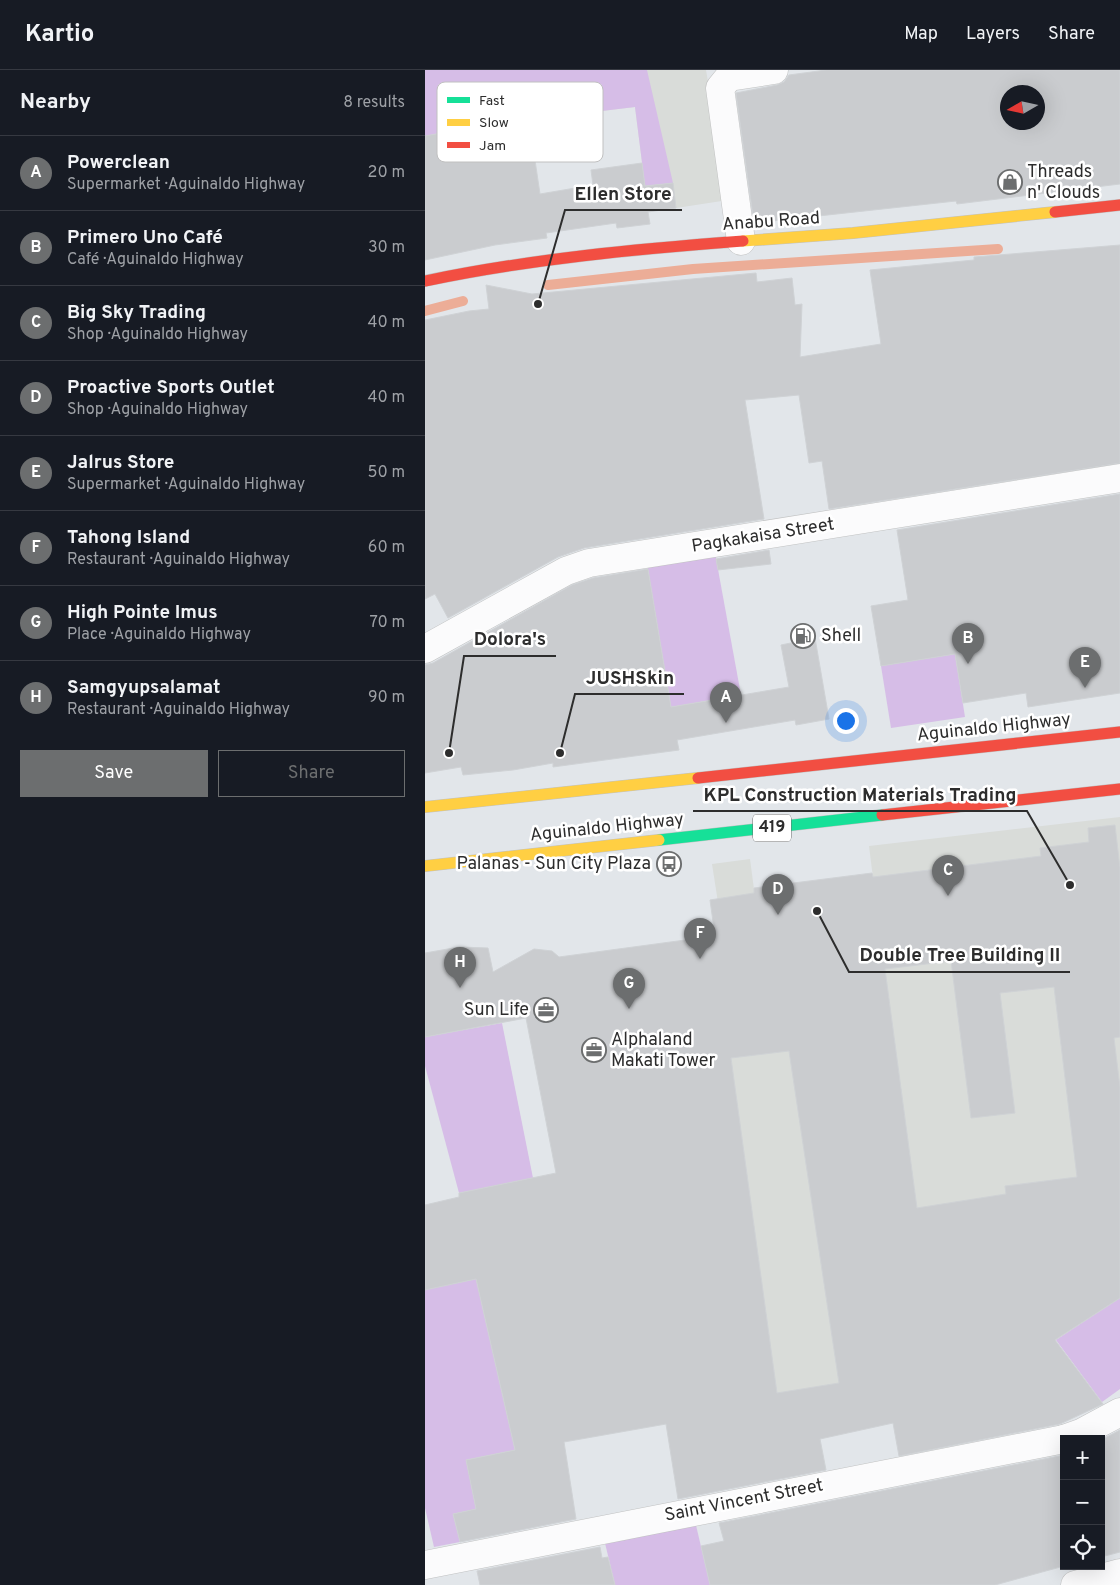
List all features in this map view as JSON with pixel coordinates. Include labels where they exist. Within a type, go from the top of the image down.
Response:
[{"type":"main road","name":"Anabu Road","points":[[425,281],[486,268],[591,253],[853,234],[1120,205]]},
{"type":"main road","name":"Aguinaldo Highway","points":[[425,807],[1120,732]]},
{"type":"main road","name":"Aguinaldo Highway","points":[[425,866],[1120,789]]},
{"type":"street","points":[[741,241],[720,88],[729,77],[774,70]]},
{"type":"street","name":"Pagkakaisa Street","points":[[425,649],[566,571],[589,563],[1120,478]]},
{"type":"street","name":"Saint Vincent Street","points":[[1078,1435],[1120,1412]]},
{"type":"street","name":"Saint Vincent Street","points":[[425,1565],[1060,1440]]},
{"type":"street","points":[[1075,1585],[1120,1574]]},
{"type":"shaded area","points":[[425,70],[706,70],[728,200],[676,208],[672,183],[645,186],[635,107],[603,111],[603,82],[437,82],[437,134],[425,136]]},
{"type":"shaded area","points":[[425,70],[647,70],[673,183],[645,186],[635,107],[603,111],[603,82],[437,82],[437,134],[425,136]]},
{"type":"shaded area","points":[[715,553],[741,695],[671,707],[647,564]]},
{"type":"shaded area","points":[[955,654],[965,717],[891,728],[881,666]]},
{"type":"shaded area","points":[[1120,817],[1120,1298],[1044,1348],[938,1369],[740,1399],[618,1072],[742,1056],[712,864],[750,859],[762,950],[880,934],[869,846]]},
{"type":"shaded area","points":[[502,1023],[533,1178],[459,1193],[425,1066],[425,1037]]},
{"type":"shaded area","points":[[425,1277],[428,1289],[476,1279],[515,1450],[466,1460],[476,1509],[453,1514],[460,1542],[434,1547],[425,1508]]},
{"type":"shaded area","points":[[1120,1298],[1120,1389],[1102,1402],[1056,1340]]},
{"type":"shaded area","points":[[695,1521],[710,1585],[615,1585],[605,1543]]},
{"type":"building","points":[[826,70],[1120,70],[1120,184],[957,204],[956,201],[754,223],[736,93],[784,82],[789,75]]},
{"type":"building","points":[[437,134],[437,162],[535,162],[540,194],[593,185],[591,170],[642,163],[645,186],[673,183],[676,208],[648,212],[650,224],[617,228],[616,223],[546,233],[547,238],[495,245],[425,260],[425,136]]},
{"type":"building","points":[[1120,245],[1120,463],[829,509],[822,461],[809,463],[799,395],[745,400],[764,519],[584,548],[558,557],[448,618],[435,594],[425,599],[425,320],[489,309],[486,285],[532,294],[756,273],[757,282],[792,278],[795,305],[802,304],[800,357],[881,344],[870,270],[974,260],[974,257]]},
{"type":"building","points":[[1120,494],[1120,693],[1028,707],[1026,693],[963,703],[955,654],[881,666],[871,606],[908,600],[897,530]]},
{"type":"building","points":[[769,550],[771,564],[718,570],[716,559]]},
{"type":"building","points":[[648,569],[671,707],[789,687],[781,645],[815,638],[829,719],[796,725],[795,720],[677,740],[679,750],[553,767],[553,763],[513,770],[463,775],[461,767],[425,773],[425,665],[433,663],[572,585],[593,578]]},
{"type":"building","points":[[1115,825],[1120,868],[1120,1037],[1114,1038],[1120,1087],[1120,1298],[1055,1340],[1103,1404],[1060,1424],[899,1456],[893,1423],[820,1439],[826,1470],[678,1499],[666,1424],[564,1442],[576,1519],[460,1542],[453,1514],[476,1509],[466,1460],[515,1450],[476,1279],[425,1290],[425,1205],[459,1197],[459,1193],[556,1173],[526,1018],[425,1037],[425,953],[459,947],[488,948],[493,972],[534,949],[552,951],[559,957],[715,936],[710,900],[754,893],[754,888],[872,873],[873,877],[1041,856],[1040,848],[1089,842],[1088,828]],"holes":[[[951,961],[971,1118],[1015,1113],[1000,993],[1054,987],[1077,1177],[1005,1186],[1006,1194],[917,1208],[885,969]],[[789,1051],[839,1383],[777,1393],[731,1058]]]},
{"type":"building","points":[[1120,1430],[1120,1552],[1105,1556],[1105,1480],[1105,1438]]},
{"type":"building","points":[[1060,1456],[1060,1567],[995,1585],[710,1585],[701,1546],[724,1541],[719,1523]]},
{"type":"building","points":[[600,1547],[602,1558],[608,1557],[615,1585],[480,1585],[477,1571]]},
{"type":"waterway","points":[[548,285],[693,269],[998,249]]},
{"type":"waterway","points":[[425,311],[463,301]]},
{"type":"traffic: fast","points":[[659,840],[882,815]]},
{"type":"traffic: slow","points":[[743,241],[853,233],[1055,212]]},
{"type":"traffic: slow","points":[[425,807],[698,778]]},
{"type":"traffic: slow","points":[[425,866],[659,840]]},
{"type":"traffic: jam","points":[[1055,212],[1120,205]]},
{"type":"traffic: jam","points":[[425,281],[464,273],[583,256],[743,241]]},
{"type":"traffic: jam","points":[[698,778],[1120,732]]},
{"type":"traffic: jam","points":[[882,815],[1120,789]]},
{"type":"place","name":"Threads n' Clouds","points":[[1010,182]]},
{"type":"place","name":"Ellen Store","points":[[538,304]]},
{"type":"place","name":"Shell","points":[[803,636]]},
{"type":"place","name":"Primero Uno Café","points":[[968,664]]},
{"type":"place","name":"Jalrus Store","points":[[1085,688]]},
{"type":"place","name":"Powerclean","points":[[726,723]]},
{"type":"place","name":"Dolora's","points":[[449,753]]},
{"type":"place","name":"JUSHSkin","points":[[560,753]]},
{"type":"place","name":"Palanas - Sun City Plaza","points":[[669,864]]},
{"type":"place","name":"KPL Construction Materials Trading","points":[[1070,885]]},
{"type":"place","name":"Big Sky Trading","points":[[948,896]]},
{"type":"place","name":"Double Tree Building II","points":[[817,911]]},
{"type":"place","name":"Proactive Sports Outlet","points":[[778,915]]},
{"type":"place","name":"Tahong Island","points":[[700,959]]},
{"type":"place","name":"Samgyupsalamat","points":[[460,988]]},
{"type":"place","name":"High Pointe Imus","points":[[629,1009]]},
{"type":"place","name":"Sun Life","points":[[546,1010]]},
{"type":"place","name":"Alphaland Makati Tower","points":[[594,1050]]}]
